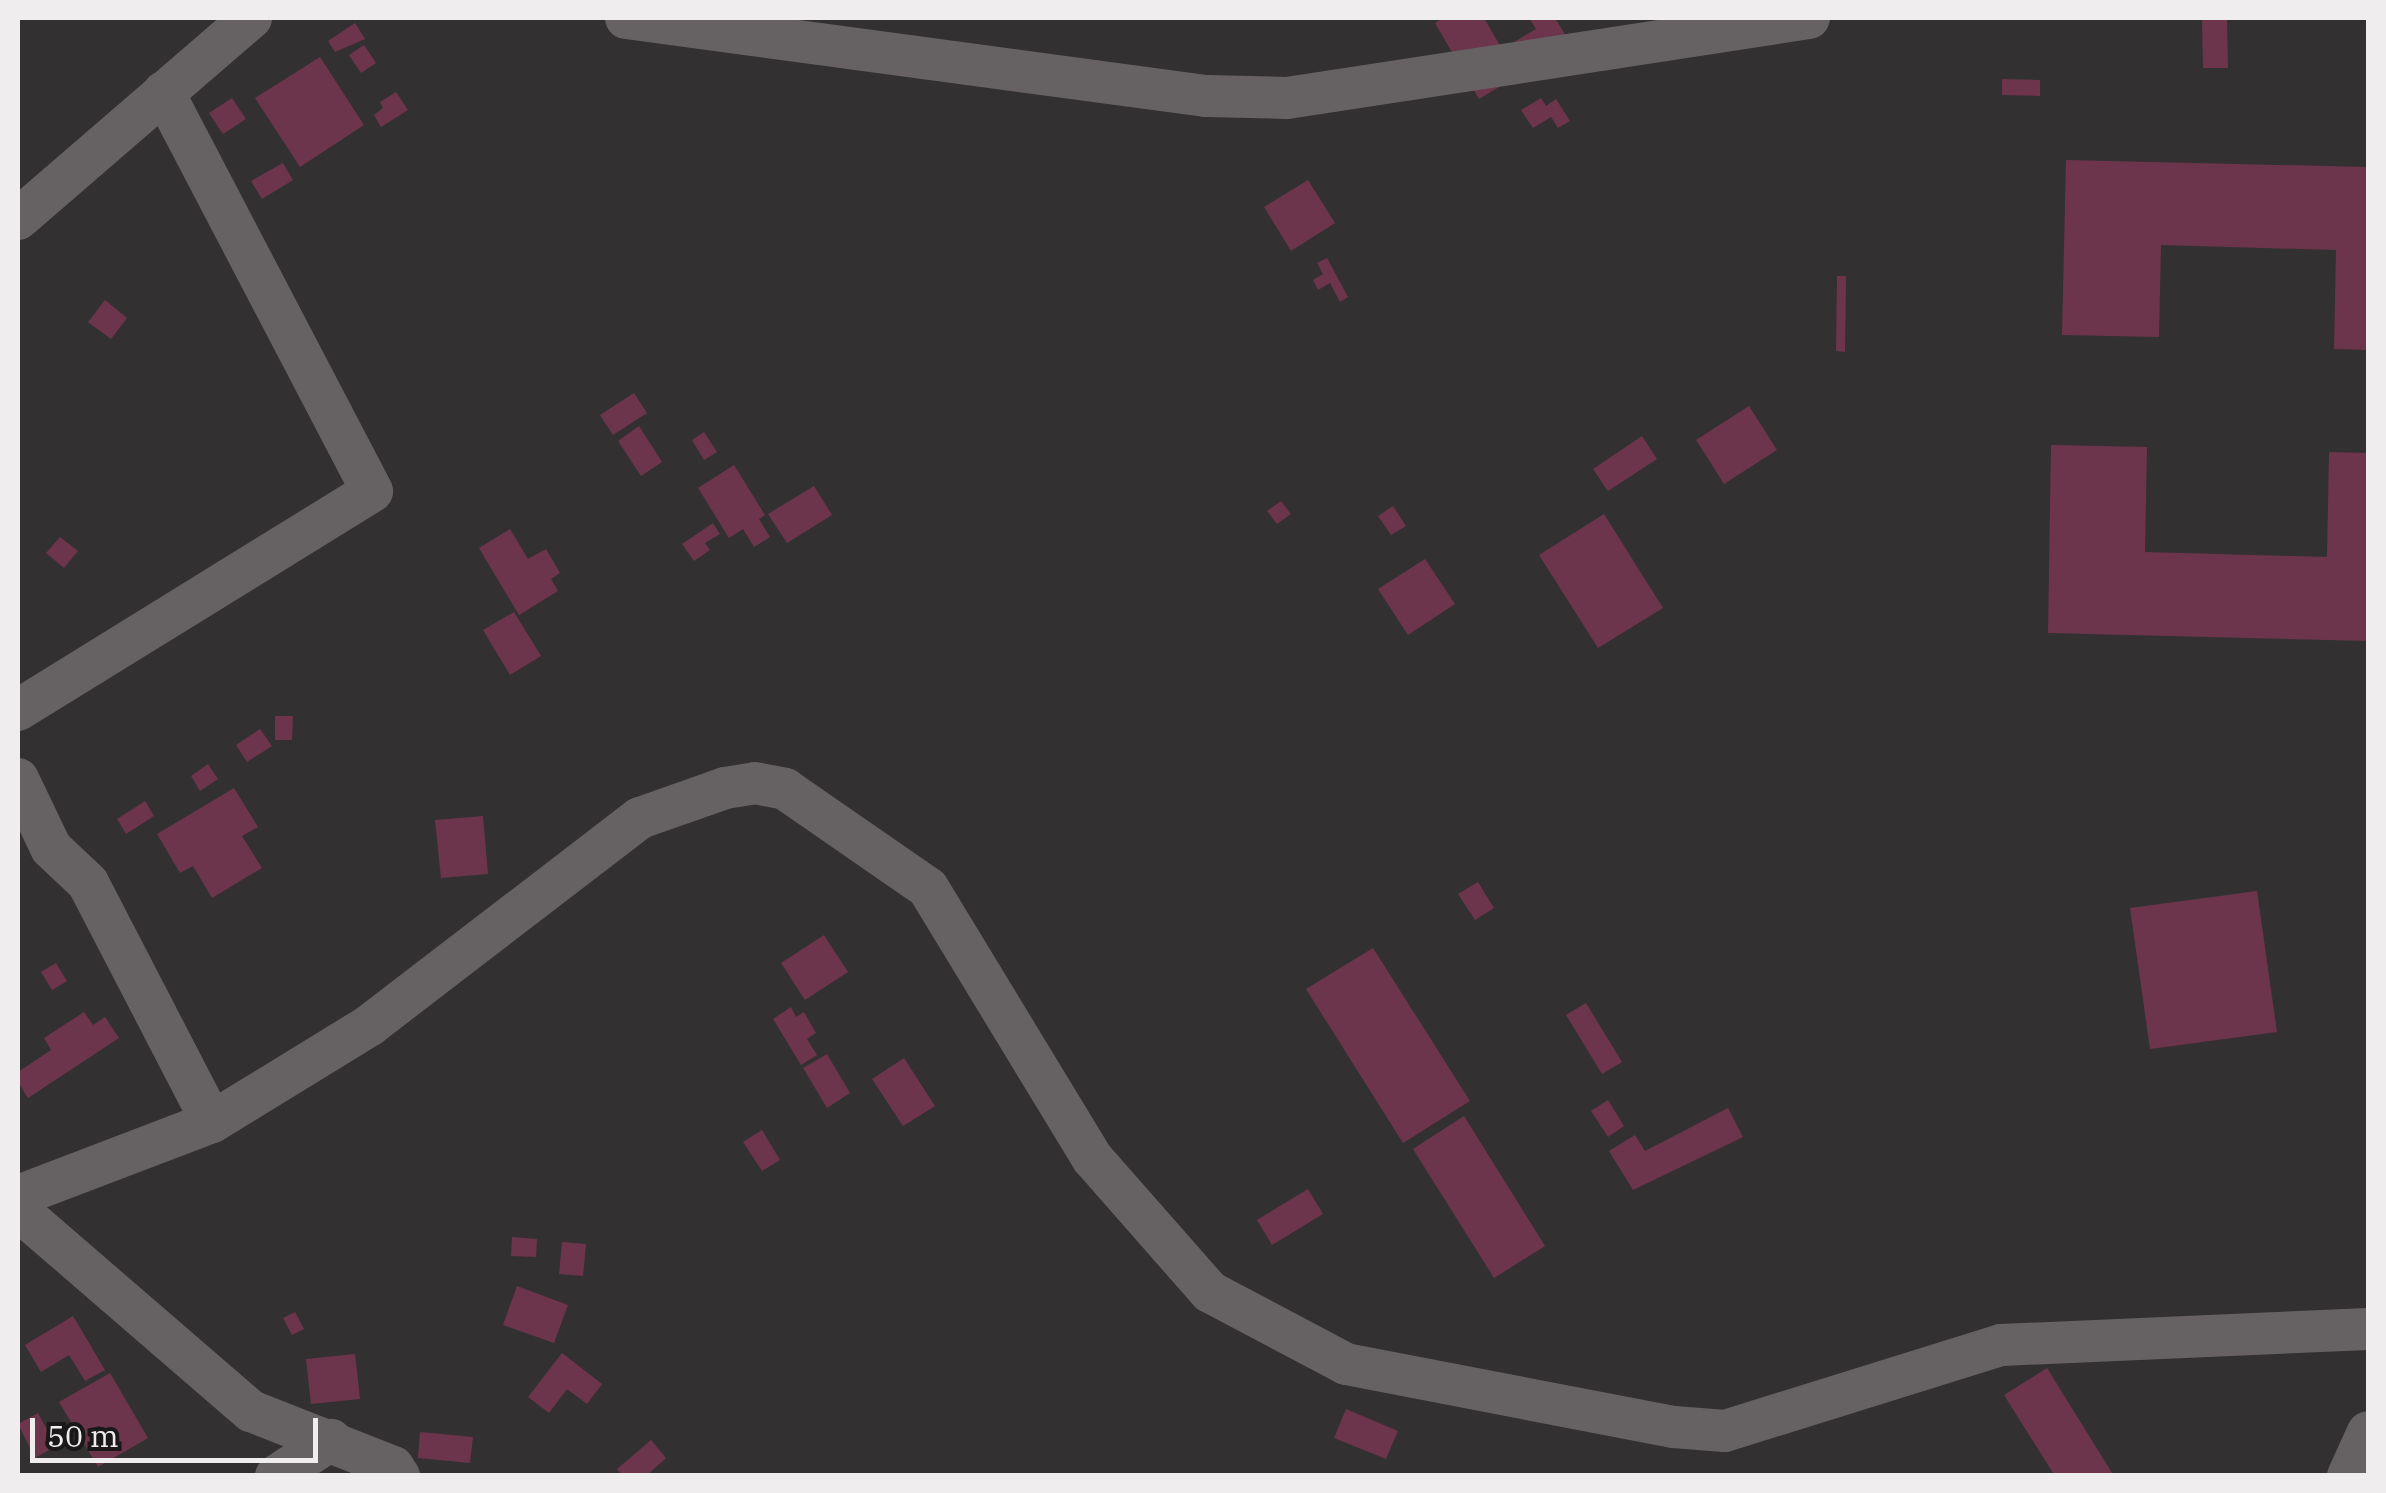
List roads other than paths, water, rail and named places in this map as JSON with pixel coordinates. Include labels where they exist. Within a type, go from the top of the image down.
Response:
[{"type":"street","points":[[18,218],[251,18]]},
{"type":"street","points":[[626,18],[1206,96],[1287,98],[1809,18]]},
{"type":"street","points":[[18,710],[372,491],[162,92]]},
{"type":"street","points":[[18,779],[50,848],[88,883],[212,1122]]},
{"type":"street","points":[[18,1196],[212,1122],[370,1026],[640,818],[725,788],[755,783],[785,789],[928,888],[1093,1159],[1210,1292],[1346,1364],[1674,1427],[1724,1430],[2001,1345],[2368,1328]]},
{"type":"street","points":[[18,1210],[250,1411],[393,1466],[400,1476]]},
{"type":"street","points":[[2348,1476],[2368,1432]]},
{"type":"street","points":[[276,1476],[331,1440]]}]
